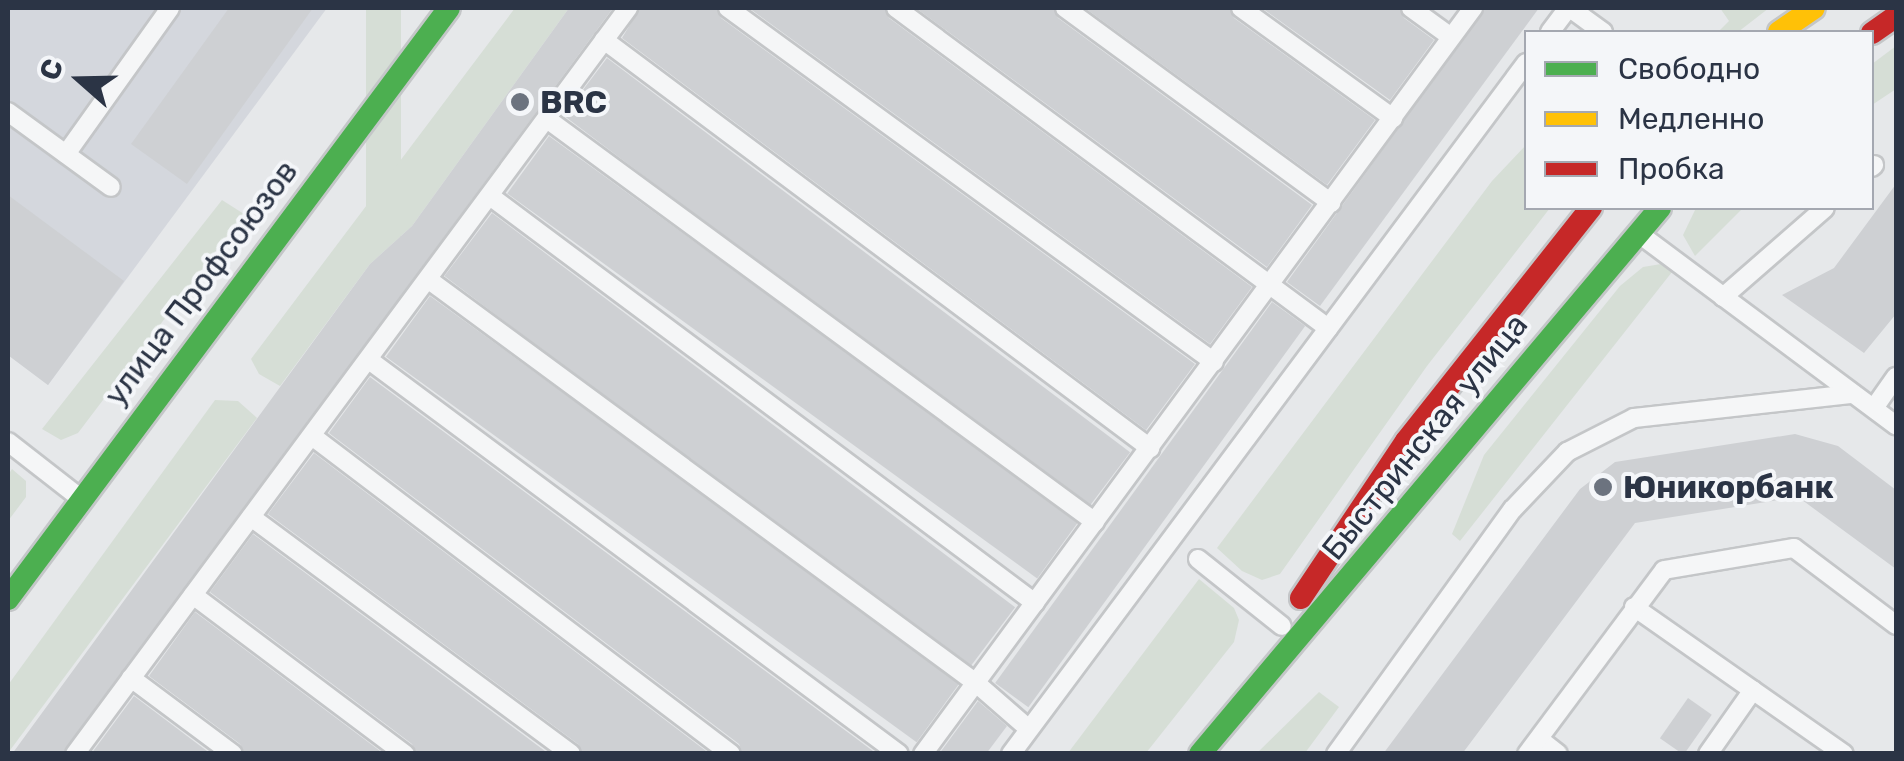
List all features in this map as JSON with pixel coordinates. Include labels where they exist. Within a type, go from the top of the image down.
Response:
[{"type":"main road","name":"улица Профсоюзов","points":[[8,598],[449,8]]},
{"type":"main road","points":[[1782,30],[1814,8]]},
{"type":"main road","points":[[1874,32],[1896,16]]},
{"type":"main road","name":"Быстринская улица","points":[[1236,705],[1282,626],[1406,442],[1588,210]]},
{"type":"main road","name":"Быстринская улица","points":[[1200,754],[1236,705],[1378,547],[1658,210]]},
{"type":"lane","points":[[66,154],[170,8]]},
{"type":"lane","points":[[75,754],[628,8]]},
{"type":"lane","points":[[728,8],[1214,362]]},
{"type":"lane","points":[[896,8],[1328,328]]},
{"type":"lane","points":[[1066,8],[1331,203]]},
{"type":"lane","points":[[1241,8],[1393,118]]},
{"type":"lane","points":[[1411,8],[1452,37]]},
{"type":"lane","points":[[923,754],[1473,8]]},
{"type":"lane","points":[[1552,30],[1569,8],[1600,30]]},
{"type":"lane","points":[[604,40],[1150,448]]},
{"type":"lane","points":[[1011,754],[1524,66]]},
{"type":"lane","points":[[8,112],[111,187]]},
{"type":"lane","points":[[546,119],[1095,522]]},
{"type":"lane","points":[[490,196],[1035,604]]},
{"type":"lane","points":[[1723,297],[1823,210]]},
{"type":"lane","points":[[1638,232],[1896,425]]},
{"type":"lane","points":[[429,280],[976,683],[1029,729]]},
{"type":"lane","points":[[369,360],[899,754]]},
{"type":"lane","points":[[1874,408],[1896,378]]},
{"type":"lane","points":[[1336,754],[1513,509],[1567,452],[1634,418],[1853,394]]},
{"type":"lane","points":[[312,436],[731,754]]},
{"type":"lane","points":[[8,442],[81,499]]},
{"type":"lane","points":[[252,517],[572,754]]},
{"type":"lane","points":[[1558,754],[1533,746],[1664,570],[1794,548],[1896,625]]},
{"type":"lane","points":[[1198,559],[1282,626]]},
{"type":"lane","points":[[194,595],[406,754]]},
{"type":"lane","points":[[1634,608],[1844,754]]},
{"type":"lane","points":[[132,678],[233,754]]},
{"type":"lane","points":[[1708,754],[1753,690]]},
{"type":"shaded area","points":[[8,8],[327,8],[48,385],[8,355]]},
{"type":"shaded area","points":[[366,8],[401,8],[401,237],[366,237]]},
{"type":"shaded area","points":[[515,8],[569,8],[412,226],[370,264],[280,386],[259,374],[251,359]]},
{"type":"shaded area","points":[[1720,8],[1769,8],[1741,30],[1720,30],[1729,21]]},
{"type":"shaded area","points":[[1896,46],[1896,89],[1874,104],[1874,62]]},
{"type":"shaded area","points":[[1524,147],[1524,210],[1548,210],[1427,366],[1280,574],[1262,580],[1242,571],[1217,548],[1492,181]]},
{"type":"shaded area","points":[[222,200],[244,214],[78,433],[61,440],[42,429]]},
{"type":"shaded area","points":[[1695,210],[1741,210],[1695,256],[1683,235]]},
{"type":"shaded area","points":[[1661,264],[1672,272],[1460,541],[1452,534],[1484,455],[1620,286],[1643,267]]},
{"type":"shaded area","points":[[215,400],[238,401],[257,418],[8,753],[8,685]]},
{"type":"shaded area","points":[[12,469],[26,481],[26,497],[8,521],[8,475]]},
{"type":"shaded area","points":[[1199,579],[1234,608],[1239,620],[1234,642],[1146,753],[1068,753]]},
{"type":"shaded area","points":[[1319,692],[1339,707],[1305,753],[1257,753]]},
{"type":"building","points":[[229,8],[313,8],[187,184],[131,144]]},
{"type":"building","points":[[569,8],[613,8],[63,754],[12,754],[370,264],[412,226]]},
{"type":"building","points":[[640,8],[716,8],[721,18],[1195,364],[1146,430],[622,38]]},
{"type":"building","points":[[749,8],[884,8],[889,18],[1252,287],[1210,344]]},
{"type":"building","points":[[916,8],[1053,8],[1058,18],[1312,205],[1267,267]]},
{"type":"building","points":[[1085,8],[1229,8],[1234,18],[1375,120],[1327,185]]},
{"type":"building","points":[[1262,8],[1399,8],[1404,18],[1434,40],[1390,100]]},
{"type":"building","points":[[1485,8],[1539,8],[1320,306],[1287,282]]},
{"type":"building","points":[[607,58],[1130,452],[1087,510],[564,116]]},
{"type":"building","points":[[549,136],[1079,521],[1037,578],[507,193]]},
{"type":"building","points":[[1896,184],[1896,314],[1864,353],[1782,295],[1834,268]]},
{"type":"building","points":[[8,195],[124,281],[48,385],[8,355]]},
{"type":"building","points":[[492,213],[1015,607],[968,670],[444,276]]},
{"type":"building","points":[[430,296],[961,682],[917,742],[386,357]]},
{"type":"building","points":[[1272,302],[1305,326],[1028,707],[995,683]]},
{"type":"building","points":[[370,377],[877,754],[743,754],[739,744],[329,433]]},
{"type":"building","points":[[1795,434],[1838,446],[1896,490],[1896,569],[1798,497],[1635,523],[1462,754],[1383,754],[1580,489],[1615,462]]},
{"type":"building","points":[[314,453],[710,754],[583,754],[578,744],[268,514]]},
{"type":"building","points":[[253,534],[549,754],[417,754],[412,744],[210,592]]},
{"type":"building","points":[[195,612],[384,754],[245,754],[240,744],[149,676]]},
{"type":"building","points":[[134,696],[211,754],[91,754]]},
{"type":"building","points":[[1688,698],[1712,715],[1684,754],[1660,738]]},
{"type":"building","points":[[978,701],[1007,726],[986,754],[939,754]]},
{"type":"traffic: fast","points":[[8,599],[449,8]]},
{"type":"traffic: fast","points":[[1200,754],[1658,210]]},
{"type":"traffic: slow","points":[[1782,30],[1814,8]]},
{"type":"traffic: jam","points":[[1874,32],[1896,16]]},
{"type":"traffic: jam","points":[[1301,598],[1406,441],[1589,210]]},
{"type":"place","name":"BRC","points":[[520,102]]},
{"type":"place","name":"Юникорбанк","points":[[1603,487]]}]
